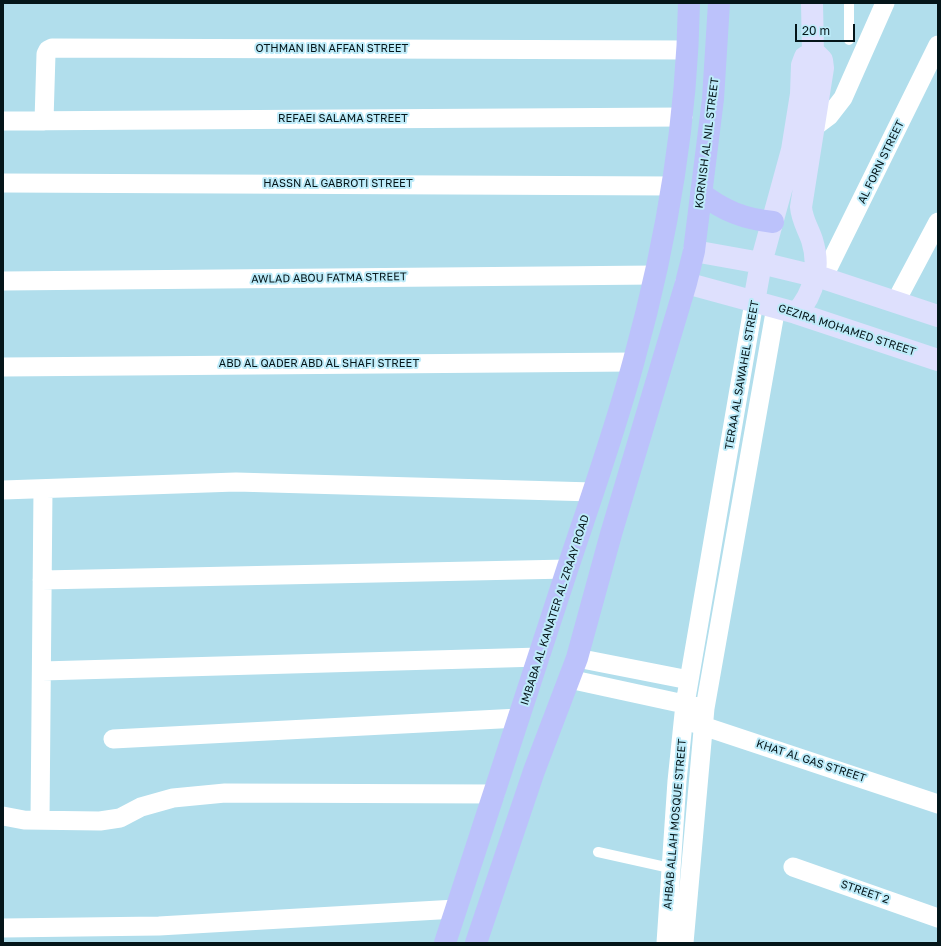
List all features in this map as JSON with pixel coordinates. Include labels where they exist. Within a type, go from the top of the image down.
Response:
[{"type":"main road","points":[[656,274],[673,186],[683,117],[688,50],[689,3]]},
{"type":"main road","name":"KORNISH AL NIL STREET","points":[[686,283],[694,251],[714,99],[719,3]]},
{"type":"main road","points":[[812,3],[813,54]]},
{"type":"main road","name":"TERAA AL SAWAHEL STREET","points":[[754,302],[761,263],[790,157],[797,122],[803,61],[805,57],[813,54],[820,57],[823,64],[801,207],[802,217],[815,251],[819,277],[811,293],[786,310]]},
{"type":"main road","points":[[701,193],[727,211],[742,217],[773,222]]},
{"type":"main road","points":[[694,251],[761,263],[819,277],[938,316]]},
{"type":"main road","name":"IMBABA AL KANATER AL ZRAAY ROAD","points":[[445,943],[583,526],[634,362],[656,274]]},
{"type":"main road","points":[[476,943],[534,771],[577,658],[611,534],[686,283]]},
{"type":"main road","name":"GEZIRA MOHAMED STREET","points":[[686,283],[786,310],[938,360]]},
{"type":"main road","points":[[583,526],[611,534]]},
{"type":"street","points":[[813,128],[829,116],[843,98],[885,3]]},
{"type":"street","name":"AL FORN STREET","points":[[819,277],[938,45]]},
{"type":"street","name":"OTHMAN IBN AFFAN STREET","points":[[44,121],[46,54],[48,50],[52,48],[688,50]]},
{"type":"street","name":"REFAEI SALAMA STREET","points":[[3,121],[683,117]]},
{"type":"street","name":"HASSN AL GABROTI STREET","points":[[3,183],[673,186]]},
{"type":"street","points":[[896,301],[938,222]]},
{"type":"street","name":"AWLAD ABOU FATMA STREET","points":[[3,281],[656,274]]},
{"type":"street","name":"TERAA AL SAWAHEL STREET","points":[[684,712],[754,302]]},
{"type":"street","name":"TERAA AL SAWAHEL STREET","points":[[704,717],[786,310]]},
{"type":"street","name":"ABD AL QADER ABD AL SHAFI STREET","points":[[3,367],[634,362]]},
{"type":"street","points":[[3,490],[43,490],[236,482],[593,492]]},
{"type":"street","points":[[40,820],[43,490]]},
{"type":"street","points":[[42,580],[568,569]]},
{"type":"street","points":[[42,671],[540,657]]},
{"type":"street","points":[[577,658],[689,680]]},
{"type":"street","name":"KHAT AL GAS STREET","points":[[569,679],[704,717],[938,804]]},
{"type":"street","name":"AHBAB ALLAH MOSQUE STREET","points":[[666,943],[670,868],[684,712]]},
{"type":"street","name":"AHBAB ALLAH MOSQUE STREET","points":[[684,943],[704,717]]},
{"type":"street","points":[[113,739],[519,718]]},
{"type":"street","points":[[3,816],[24,820],[100,821],[120,818],[141,808],[173,798],[226,793],[495,794]]},
{"type":"street","name":"STREET 2","points":[[793,867],[938,918]]},
{"type":"street","points":[[3,928],[159,926],[456,909]]},
{"type":"lane","points":[[849,3],[849,40]]},
{"type":"lane","points":[[598,852],[670,868]]}]
